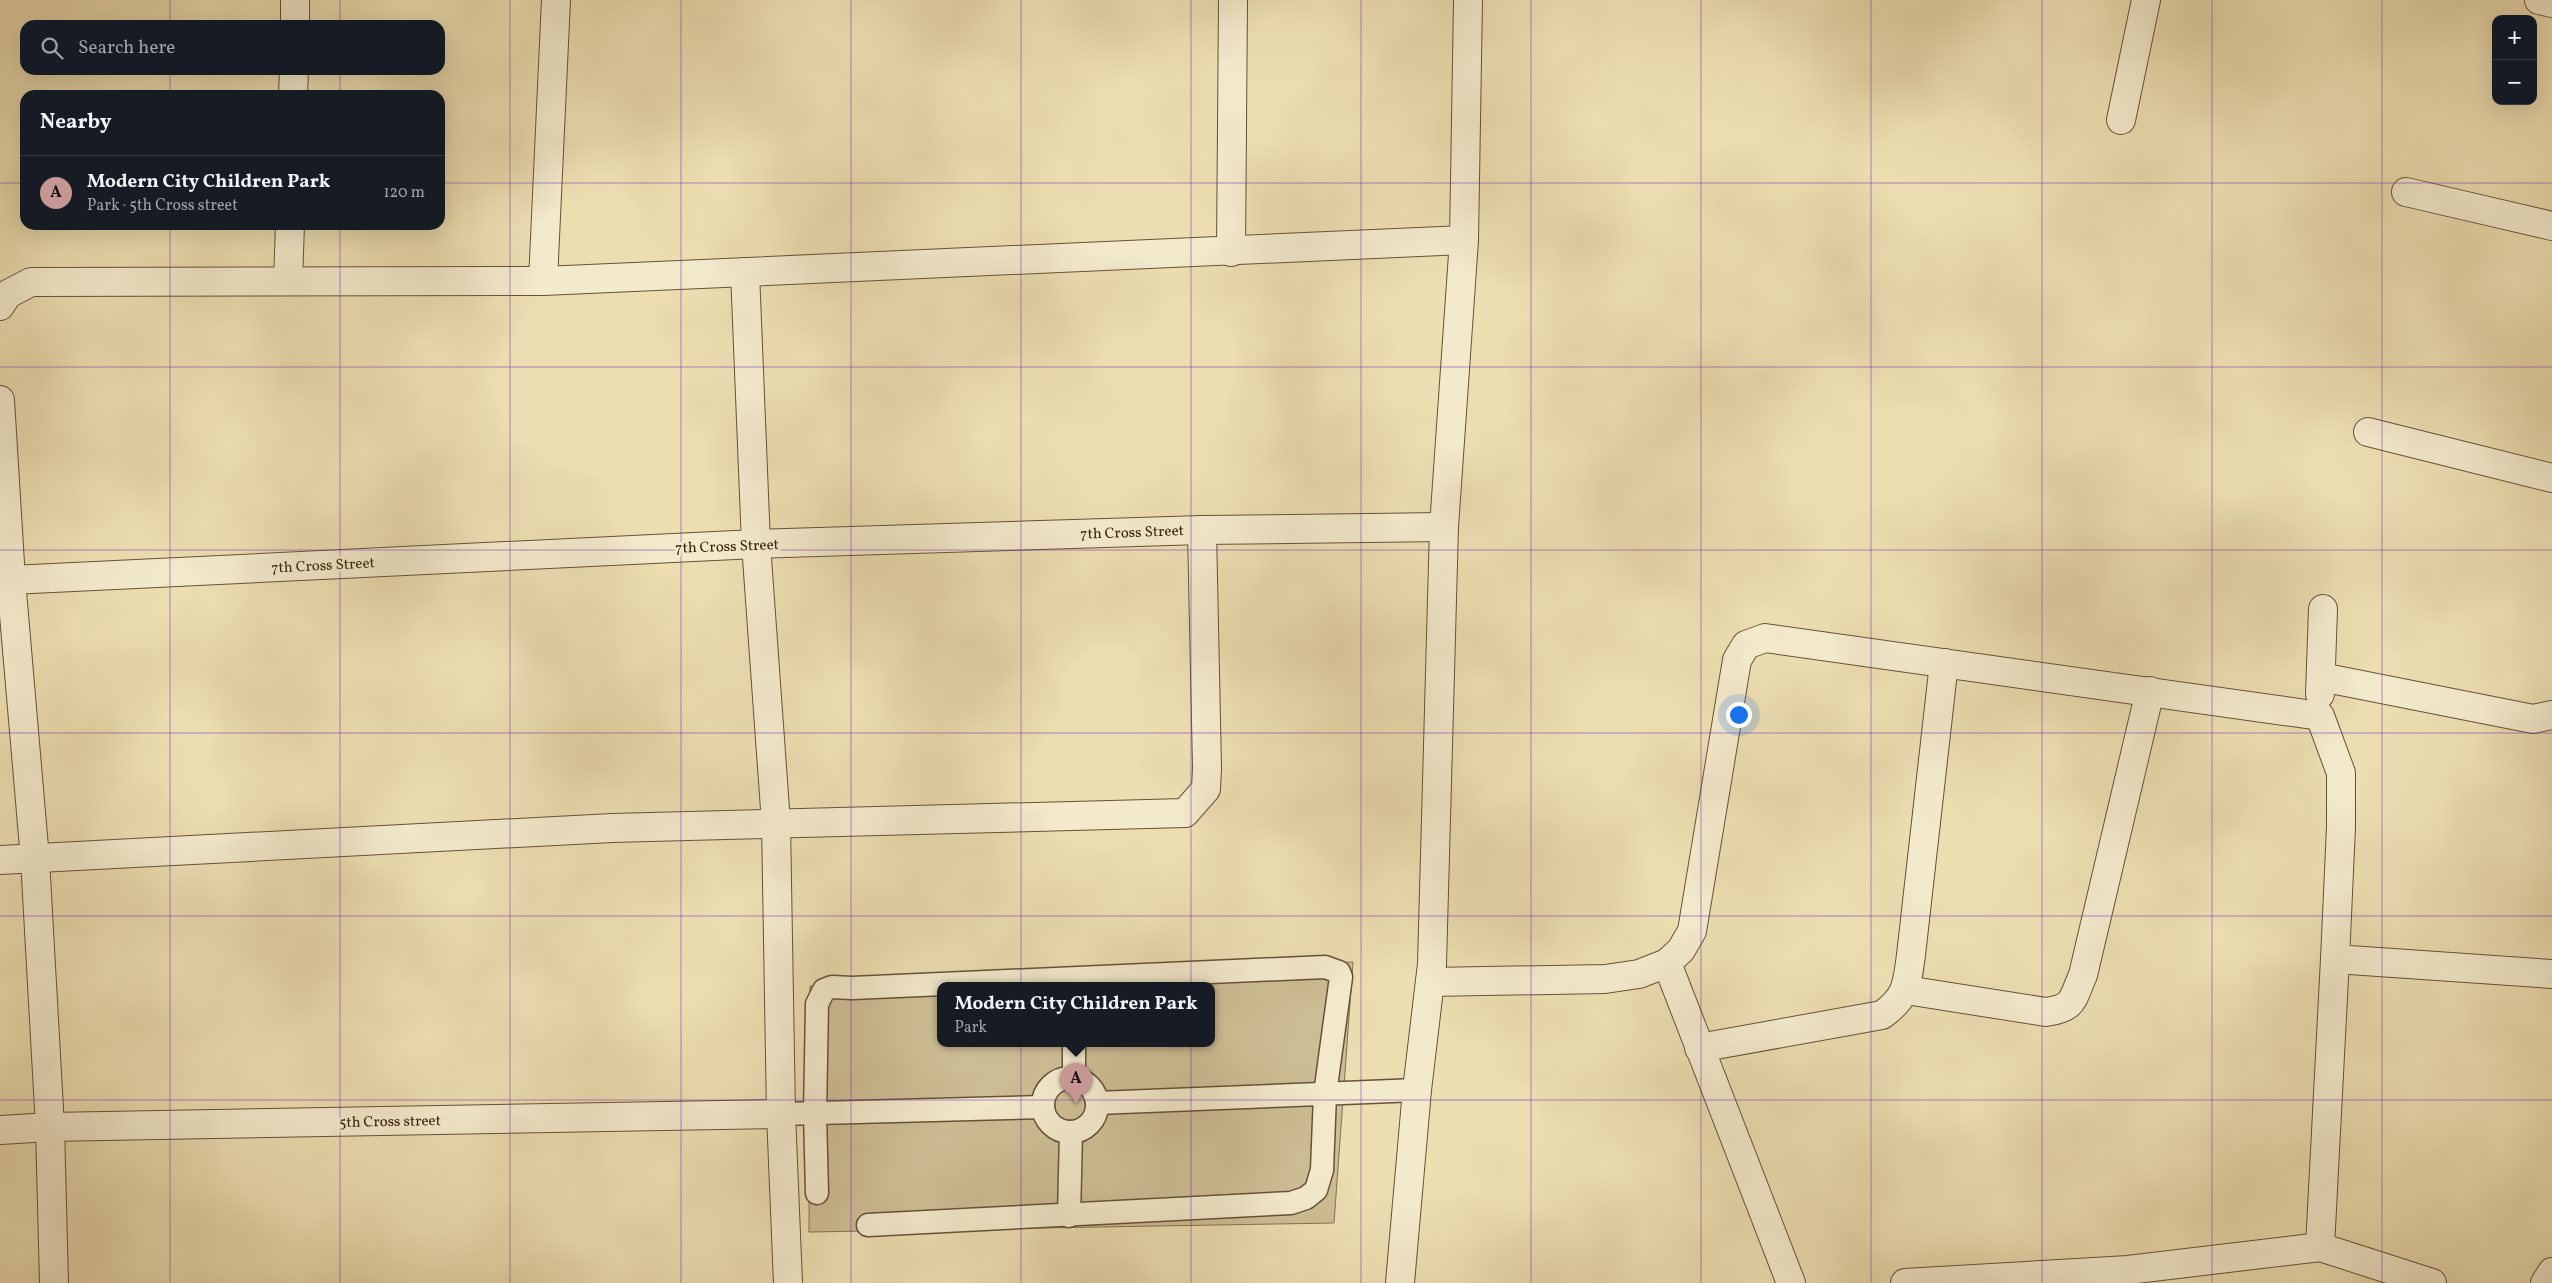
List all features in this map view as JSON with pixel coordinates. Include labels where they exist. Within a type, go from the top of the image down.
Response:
[{"type":"street","points":[[295,20],[296,0]]},
{"type":"street","points":[[543,281],[556,0]]},
{"type":"street","points":[[1231,252],[1233,0]]},
{"type":"street","points":[[1400,1283],[1417,1090],[1430,982],[1444,527],[1464,240],[1468,0]]},
{"type":"street","points":[[2121,120],[2146,0]]},
{"type":"street","points":[[2539,0],[2552,3]]},
{"type":"street","points":[[293,90],[294,75]]},
{"type":"street","points":[[2406,192],[2552,226]]},
{"type":"street","points":[[288,281],[290,230]]},
{"type":"street","points":[[0,306],[8,294],[31,282],[543,281],[1231,252],[1464,240]]},
{"type":"street","points":[[744,272],[756,544],[776,823],[781,1114],[788,1283]]},
{"type":"street","points":[[0,400],[11,580],[35,859],[50,1127],[54,1283]]},
{"type":"street","points":[[2368,432],[2552,478]]},
{"type":"street","name":"7th Cross Street","points":[[11,580],[756,544],[1202,530],[1444,527]]},
{"type":"street","points":[[0,860],[612,828],[1185,813],[1206,789],[1207,775],[1202,530]]},
{"type":"street","points":[[2320,1247],[2341,826],[2341,774],[2320,716],[2323,609]]},
{"type":"street","points":[[1430,982],[1605,980],[1639,974],[1667,963],[1681,950],[1692,930],[1737,660],[1746,645],[1765,638],[2320,716]]},
{"type":"street","points":[[1699,1048],[1882,1015],[1898,1004],[1906,990],[1944,662]]},
{"type":"street","points":[[2321,677],[2533,719],[2552,715]]},
{"type":"street","points":[[1906,990],[2046,1012],[2062,1010],[2071,1003],[2083,975],[2150,692]]},
{"type":"street","points":[[2335,959],[2552,974]]},
{"type":"street","points":[[1667,963],[1791,1283]]},
{"type":"street","name":"5th Cross street","points":[[0,1130],[50,1127],[781,1114]]},
{"type":"street","points":[[1905,1283],[2128,1270],[2320,1247],[2432,1283]]},
{"type":"street","points":[[2545,1283],[2552,1272]]},
{"type":"lane","points":[[868,1225],[1291,1203],[1306,1198],[1316,1190],[1322,1170],[1325,1094],[1341,977],[1333,968],[1041,982]]},
{"type":"lane","points":[[817,1193],[815,1114],[817,1004],[824,990],[832,987],[937,985]]},
{"type":"lane","points":[[1074,1047],[1074,1079]]},
{"type":"lane","points":[[1066,1079],[1074,1079],[1090,1087],[1097,1104],[1093,1120],[1087,1127],[1071,1132],[1055,1128],[1049,1122],[1043,1107],[1047,1092],[1052,1086],[1066,1079]]},
{"type":"lane","points":[[1097,1104],[1417,1090]]},
{"type":"lane","points":[[781,1114],[1043,1107]]},
{"type":"lane","points":[[1069,1216],[1071,1132]]},
{"type":"shaded area","points":[[1353,962],[1334,1223],[809,1232],[810,986]]},
{"type":"place","name":"Modern City Children Park","points":[[1076,1104]]}]
